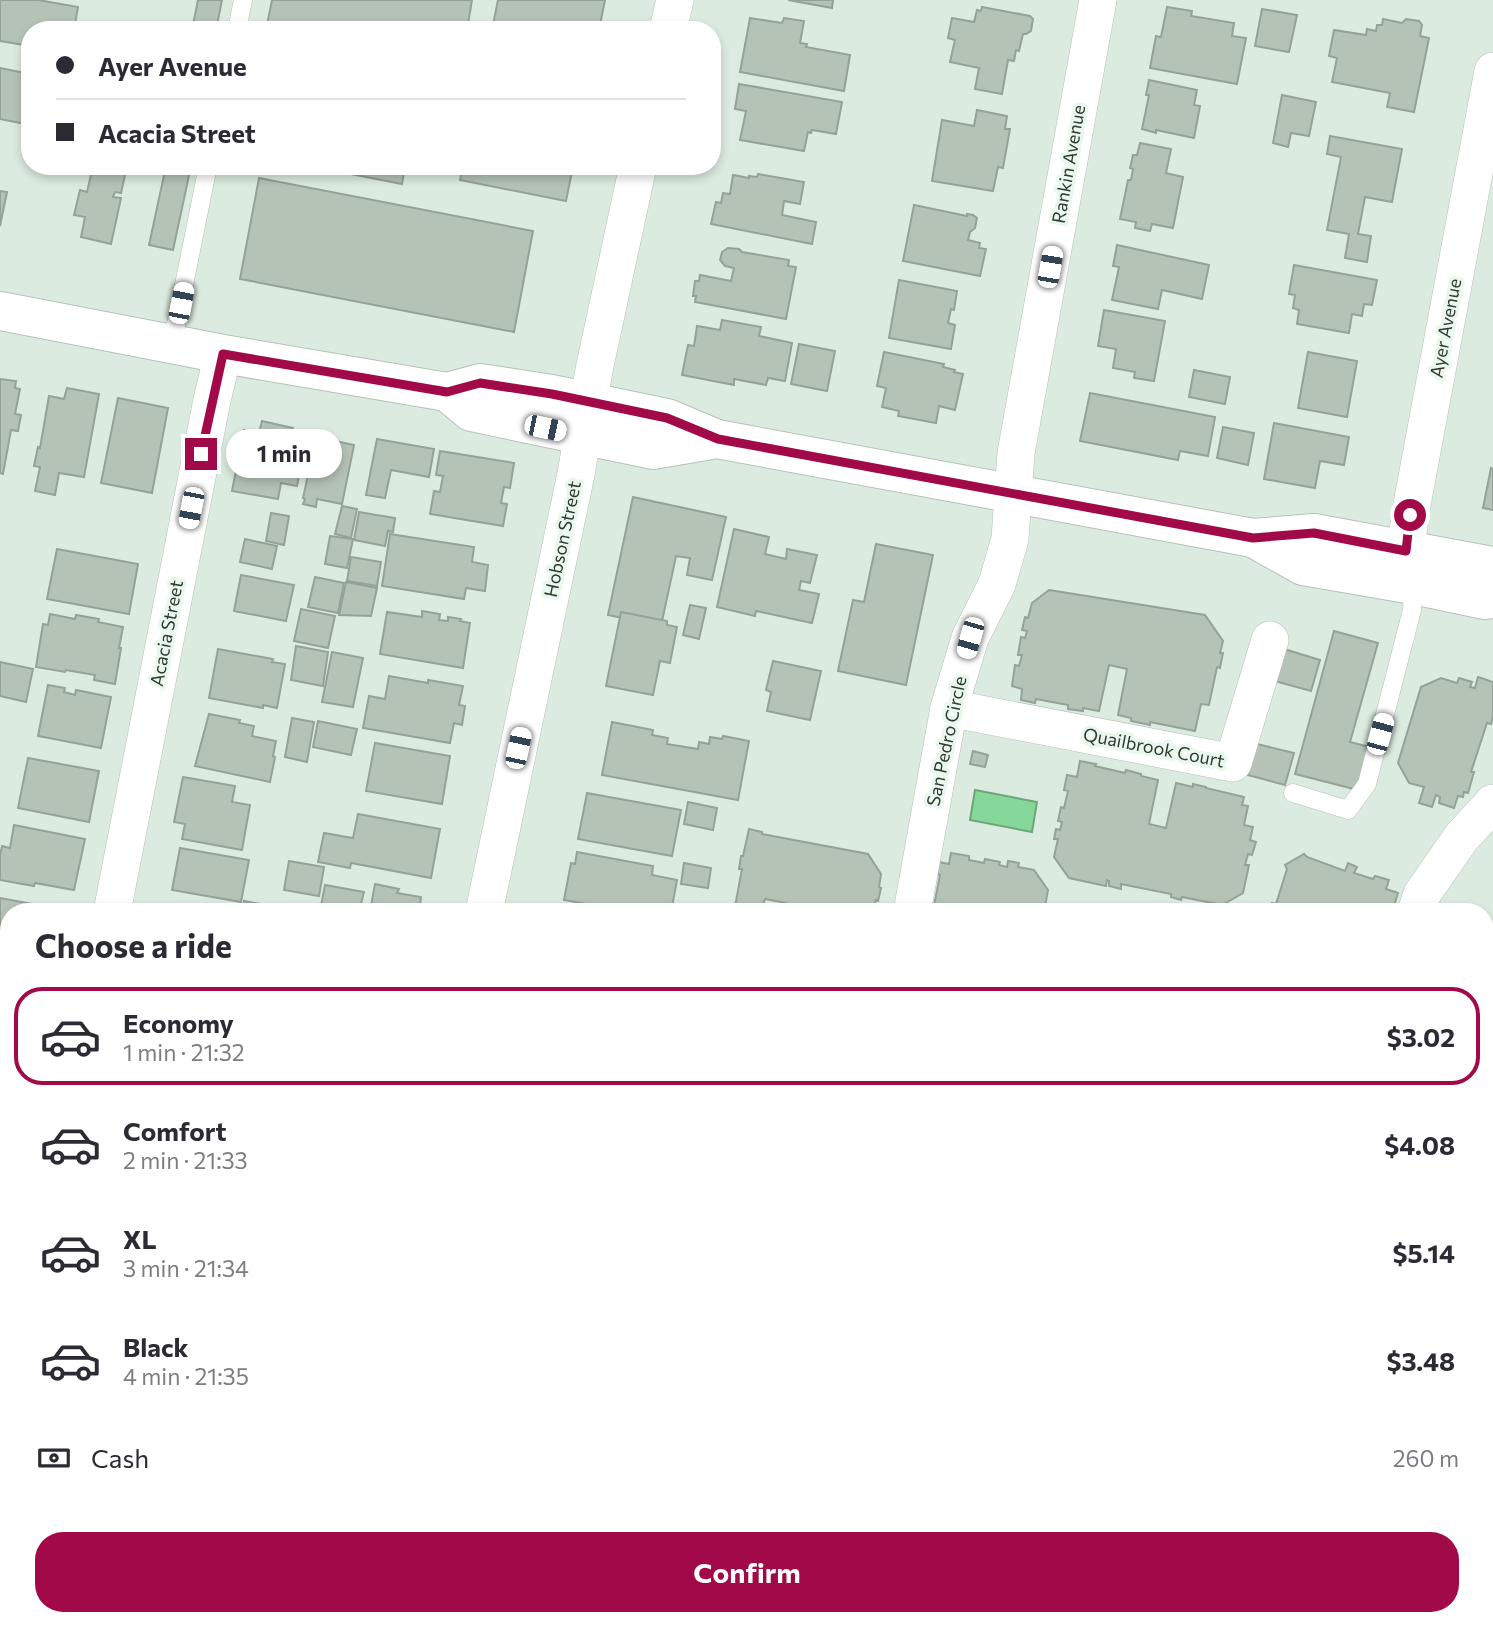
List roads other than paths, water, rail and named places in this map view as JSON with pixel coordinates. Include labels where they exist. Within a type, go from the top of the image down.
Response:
[{"type":"main road","points":[[0,311],[223,354],[447,392],[480,383],[585,418],[667,418],[718,439],[1253,538],[1314,533],[1410,568],[1484,600],[1493,599]]},
{"type":"main road","points":[[1410,568],[1493,566]]},
{"type":"street","points":[[670,21],[675,0]]},
{"type":"street","name":"Rankin Avenue","points":[[1012,495],[1016,453],[1098,0]]},
{"type":"street","name":"Ayer Avenue","points":[[1410,568],[1410,515],[1493,71]]},
{"type":"street","name":"Hobson Street","points":[[486,903],[636,175]]},
{"type":"street","name":"Acacia Street","points":[[114,903],[223,354]]},
{"type":"street","name":"San Pedro Circle","points":[[914,903],[949,708],[970,638],[997,584],[1010,539],[1012,495]]},
{"type":"street","name":"Quailbrook Court","points":[[949,708],[1233,763],[1270,639]]},
{"type":"street","points":[[1419,903],[1422,894],[1461,838],[1493,803]]},
{"type":"lane","points":[[239,21],[243,0]]},
{"type":"lane","points":[[172,344],[206,175]]},
{"type":"lane","points":[[1293,793],[1348,810],[1367,784],[1412,610],[1410,568]]}]
